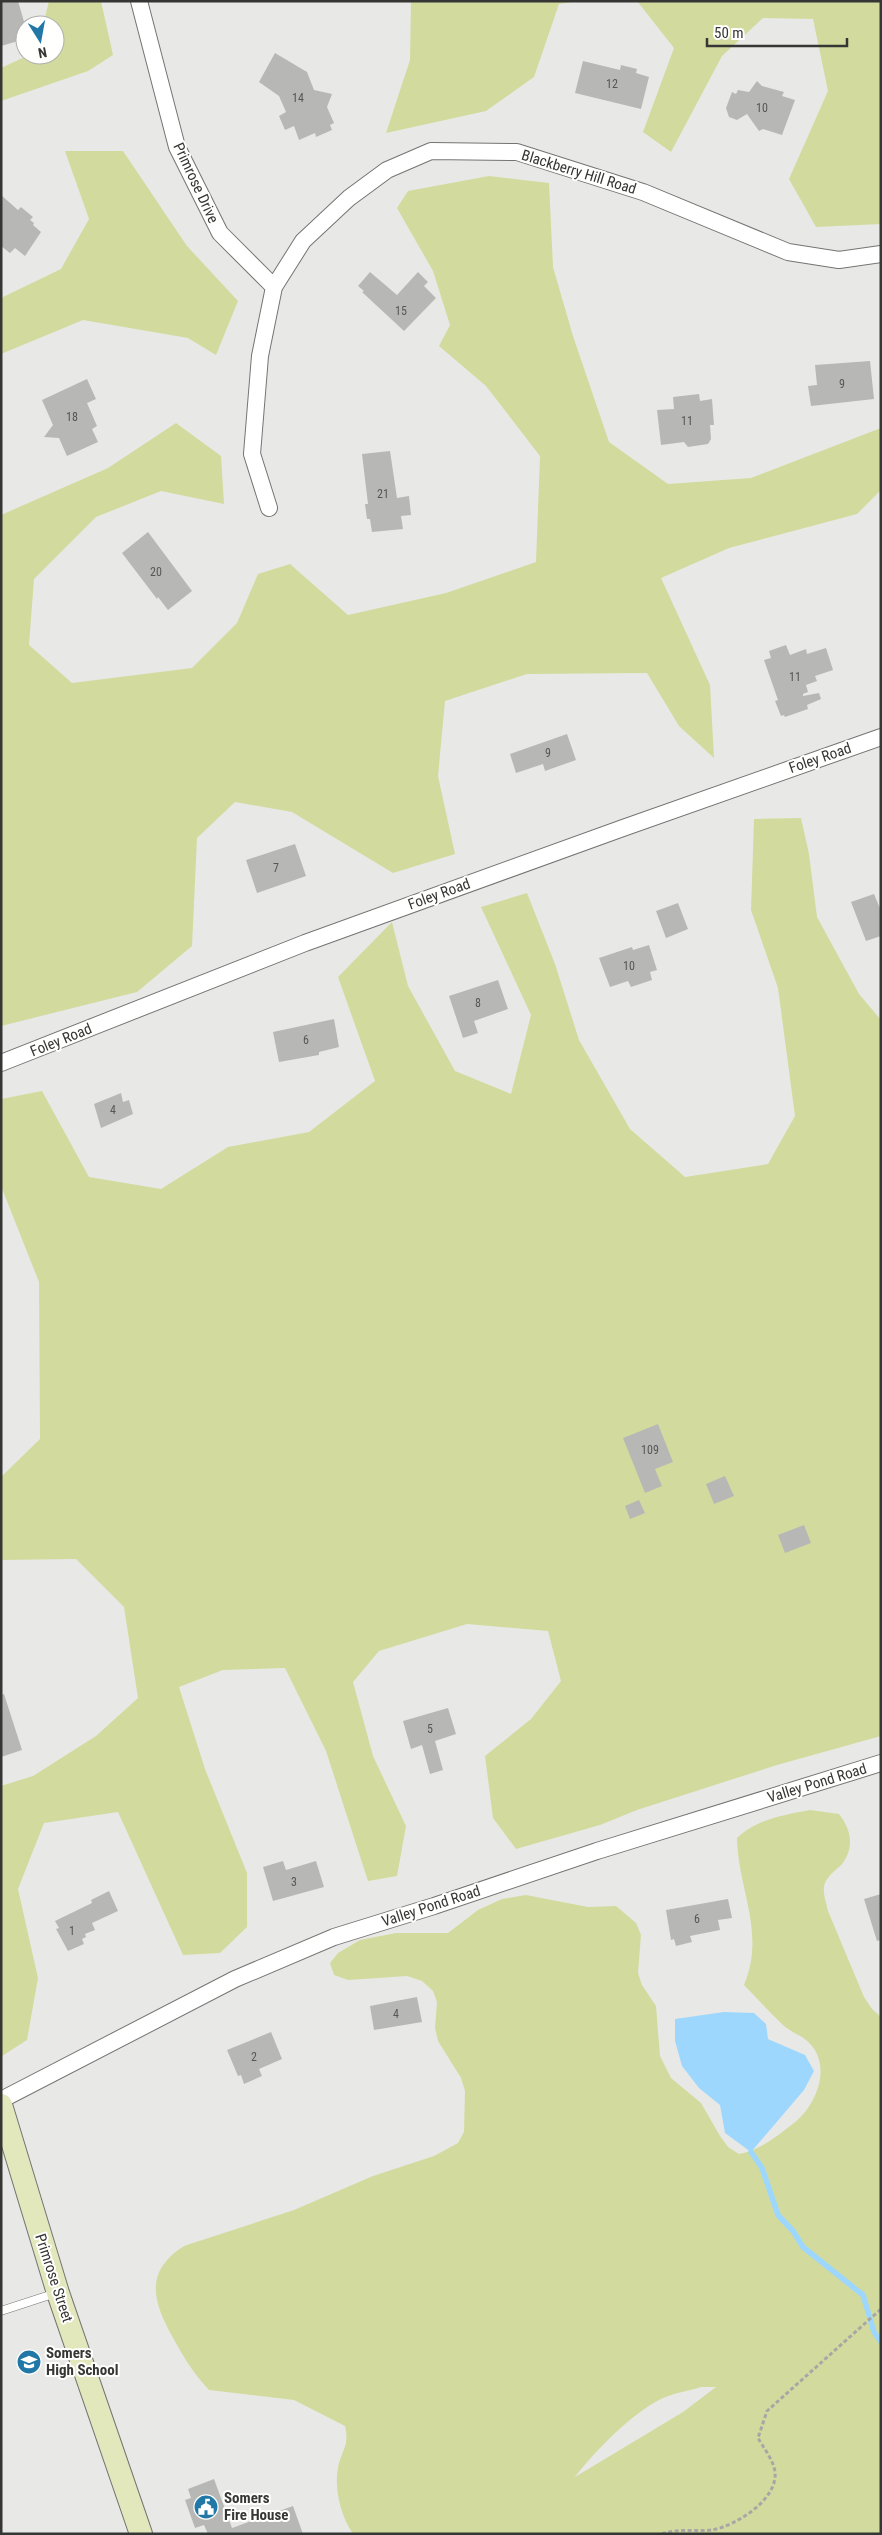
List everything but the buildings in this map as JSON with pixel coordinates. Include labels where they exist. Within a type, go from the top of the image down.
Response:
[{"type":"main road","name":"Primrose Street","points":[[1,2105],[58,2293],[141,2534]]},
{"type":"street","name":"Primrose Drive","points":[[138,1],[177,147],[220,233],[274,287]]},
{"type":"street","name":"Blackberry Hill Road","points":[[269,508],[252,454],[260,356],[274,287],[303,241],[349,198],[387,170],[431,151],[518,152],[643,192],[788,252],[839,260],[881,254]]},
{"type":"street","name":"Foley Road","points":[[1,1063],[305,943],[881,737]]},
{"type":"street","name":"Valley Pond Road","points":[[1,2100],[236,1979],[334,1937],[434,1906],[597,1851],[881,1763]]},
{"type":"lane","points":[[1,2311],[58,2293]]},
{"type":"path","points":[[662,2534],[670,2531],[712,2530],[734,2524],[749,2514],[766,2496],[774,2483],[775,2471],[758,2438],[766,2411],[881,2309]]},
{"type":"green space","points":[[49,1],[101,1],[113,55],[88,71],[1,101],[1,68],[15,62],[15,65],[65,65],[65,15],[46,15]]},
{"type":"green space","points":[[411,1],[578,1],[559,4],[534,77],[486,111],[386,133],[410,60]]},
{"type":"green space","points":[[637,1],[881,1],[881,224],[816,227],[789,179],[828,91],[813,19],[763,18],[722,56],[671,152],[643,132],[674,48]]},
{"type":"green space","points":[[65,151],[123,151],[187,246],[238,301],[216,355],[188,338],[83,320],[1,354],[1,298],[61,269],[89,219]]},
{"type":"green space","points":[[489,176],[549,183],[553,267],[573,336],[609,442],[668,484],[751,478],[881,428],[881,490],[857,514],[729,548],[661,578],[710,685],[714,758],[679,726],[647,673],[527,674],[445,701],[438,776],[455,854],[393,873],[292,812],[235,802],[197,838],[192,946],[137,992],[1,1026],[1,515],[108,468],[176,423],[221,456],[224,504],[161,491],[96,517],[34,579],[29,645],[72,683],[192,668],[237,623],[258,574],[290,564],[348,615],[446,593],[536,562],[540,456],[486,386],[439,346],[450,325],[433,271],[397,208],[408,191]]},
{"type":"green space","points":[[801,818],[809,854],[817,917],[859,994],[881,1020],[881,1736],[777,1765],[637,1810],[600,1825],[516,1849],[493,1818],[485,1756],[531,1719],[561,1681],[548,1631],[467,1624],[379,1651],[353,1682],[373,1756],[406,1826],[397,1876],[368,1881],[326,1751],[285,1668],[223,1670],[179,1687],[205,1769],[247,1873],[247,1927],[220,1953],[183,1955],[118,1812],[44,1823],[18,1889],[38,1978],[27,2040],[2,2056],[1,1786],[33,1776],[96,1736],[138,1698],[124,1607],[76,1559],[1,1560],[1,1477],[40,1439],[39,1282],[1,1186],[1,1099],[42,1091],[89,1177],[161,1189],[228,1147],[309,1132],[375,1081],[338,977],[392,922],[408,986],[455,1071],[511,1094],[531,1015],[481,907],[527,893],[555,964],[579,1040],[630,1129],[685,1177],[768,1164],[795,1116],[778,988],[751,910],[754,819]]},
{"type":"green space","points":[[810,1810],[839,1814],[849,1832],[849,1851],[842,1864],[826,1881],[824,1896],[828,1911],[864,1997],[872,2009],[881,2017],[881,2534],[353,2534],[344,2518],[337,2490],[337,2472],[346,2441],[345,2426],[294,2400],[209,2390],[189,2364],[165,2323],[157,2298],[156,2287],[158,2276],[163,2266],[171,2256],[184,2246],[294,2210],[373,2176],[434,2156],[458,2143],[464,2132],[465,2091],[461,2078],[438,2041],[435,2028],[437,2002],[433,1991],[422,1981],[407,1976],[348,1980],[334,1975],[330,1963],[338,1953],[360,1940],[396,1933],[448,1933],[478,1910],[502,1899],[526,1895],[588,1907],[616,1906],[636,1923],[641,1935],[638,1973],[642,1985],[656,2006],[660,2056],[671,2078],[701,2103],[728,2147],[739,2154],[747,2152],[768,2142],[802,2115],[810,2106],[815,2095],[821,2072],[819,2060],[814,2049],[806,2040],[784,2026],[744,1985],[750,1966],[752,1929],[738,1857],[737,1838],[762,1822]],"holes":[[[701,2387],[716,2387],[683,2412],[575,2477],[626,2423],[650,2406],[661,2399],[676,2394]]]},
{"type":"water","points":[[724,2012],[754,2013],[766,2024],[768,2039],[805,2055],[814,2071],[804,2090],[751,2152],[725,2133],[720,2105],[699,2088],[682,2066],[675,2041],[675,2019]]},
{"type":"waterway","points":[[751,2152],[762,2168],[778,2215],[793,2231],[803,2247],[863,2295],[874,2332],[881,2342]]},
{"type":"place","name":"Somers High School","points":[[29,2362]]},
{"type":"place","name":"Somers Fire House","points":[[206,2507]]}]
